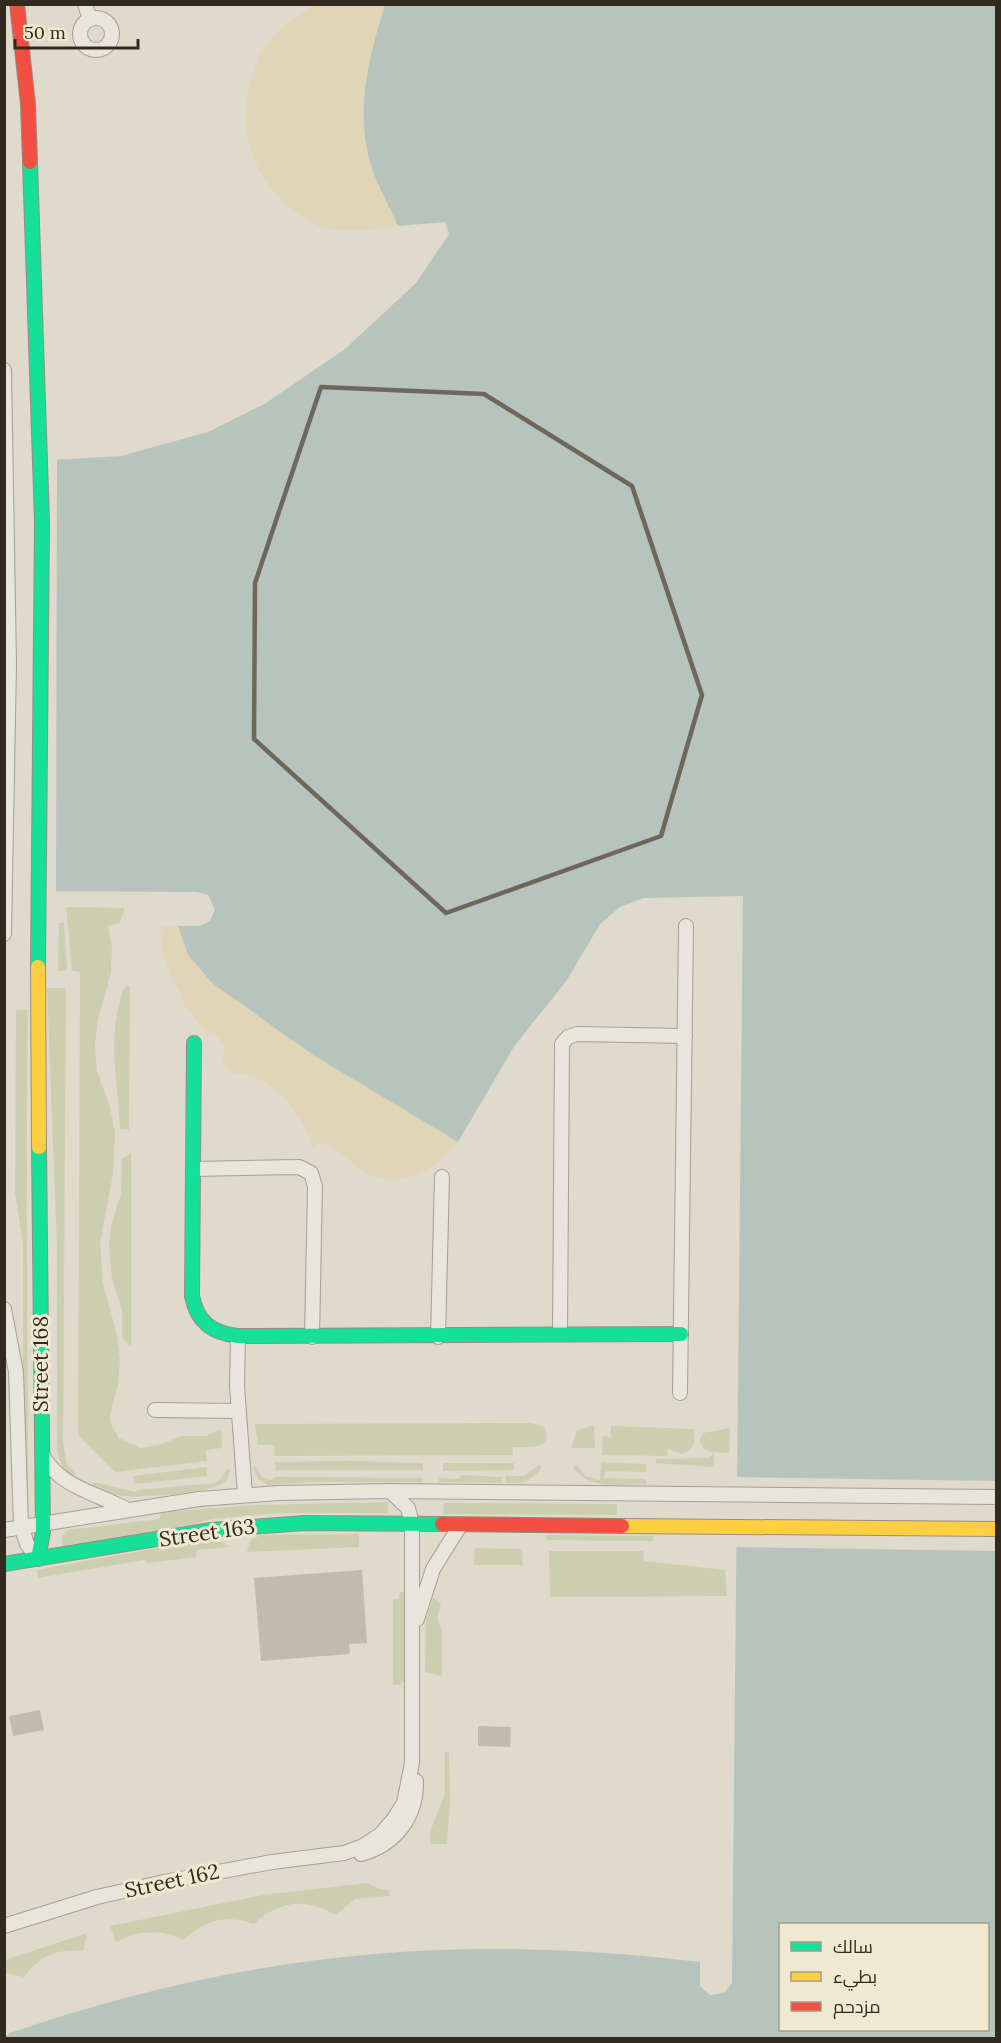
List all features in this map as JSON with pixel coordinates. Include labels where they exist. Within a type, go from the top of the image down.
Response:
[{"type":"street","name":"Street 168","points":[[17,4],[28,104],[39,404],[42,597],[38,913],[43,1541],[38,1559]]},
{"type":"street","points":[[86,4],[90,19]]},
{"type":"street","points":[[4,370],[9,664],[4,934]]},
{"type":"street","points":[[680,1393],[686,926]]},
{"type":"street","points":[[560,1334],[562,1044],[568,1037],[577,1034],[685,1036]]},
{"type":"street","points":[[194,1043],[193,1304],[200,1320],[212,1331],[238,1336],[312,1337],[681,1334]]},
{"type":"street","points":[[193,1169],[298,1167],[311,1173],[315,1186],[312,1337]]},
{"type":"street","points":[[438,1337],[442,1177]]},
{"type":"street","name":"Street 168","points":[[4,1310],[16,1372],[21,1526],[27,1544],[38,1559]]},
{"type":"street","points":[[238,1336],[238,1411],[245,1495]]},
{"type":"street","points":[[155,1410],[238,1411]]},
{"type":"street","points":[[42,1453],[52,1470],[67,1482],[128,1510]]},
{"type":"street","name":"Street 163","points":[[4,1530],[128,1510],[245,1495],[389,1491],[996,1497]]},
{"type":"street","name":"Street 162","points":[[4,1926],[97,1897],[173,1880],[263,1863],[344,1853],[372,1841],[393,1820],[407,1793],[412,1763],[412,1524],[408,1508],[389,1491]]},
{"type":"street","name":"Street 163","points":[[4,1564],[239,1526],[339,1522],[715,1528],[996,1529]]},
{"type":"street","name":"Street 162","points":[[413,1638],[434,1569],[461,1524]]},
{"type":"highlighted area","points":[[321,387],[484,394],[632,486],[702,695],[661,836],[446,913],[254,739],[255,583]]},
{"type":"green space","points":[[66,907],[125,908],[119,924],[108,925],[112,948],[111,972],[98,1020],[95,1045],[97,1071],[110,1107],[115,1133],[113,1174],[100,1243],[103,1284],[117,1335],[120,1360],[118,1384],[110,1416],[111,1424],[119,1438],[140,1448],[160,1445],[181,1436],[207,1436],[221,1429],[222,1448],[206,1450],[207,1461],[115,1472],[78,1435],[80,972],[72,971]]},
{"type":"green space","points":[[59,923],[64,923],[67,971],[58,971]]},
{"type":"green space","points":[[130,986],[129,1130],[120,1129],[114,1041],[124,988]]},
{"type":"green space","points":[[47,988],[66,988],[63,1443],[67,1464],[76,1474],[72,1478],[62,1466],[57,1450],[57,1248]]},
{"type":"green space","points":[[16,1010],[28,1010],[28,1496],[23,1496],[23,1245],[15,1193]]},
{"type":"green space","points":[[131,1153],[131,1347],[122,1338],[122,1310],[112,1279],[109,1247],[111,1226],[121,1194],[122,1159]]},
{"type":"green space","points":[[532,1423],[544,1427],[546,1440],[538,1446],[513,1447],[513,1455],[275,1456],[274,1445],[258,1445],[255,1424]]},
{"type":"green space","points":[[594,1425],[595,1448],[571,1448],[577,1431]]},
{"type":"green space","points":[[611,1426],[693,1429],[694,1442],[689,1450],[681,1454],[668,1448],[667,1456],[602,1455],[603,1436],[611,1437]]},
{"type":"green space","points":[[730,1428],[729,1453],[711,1452],[703,1448],[700,1440],[703,1433]]},
{"type":"green space","points":[[714,1454],[714,1467],[656,1463],[656,1459],[708,1458]]},
{"type":"green space","points":[[275,1462],[423,1463],[423,1470],[276,1470]]},
{"type":"green space","points":[[601,1462],[646,1464],[646,1472],[606,1471],[603,1478],[646,1479],[646,1484],[597,1483],[580,1475],[573,1467],[576,1465],[586,1476],[600,1480]]},
{"type":"green space","points":[[443,1463],[514,1463],[514,1470],[443,1471]]},
{"type":"green space","points":[[539,1465],[542,1467],[539,1472],[527,1481],[506,1483],[506,1476],[524,1476]]},
{"type":"green space","points":[[207,1467],[207,1476],[134,1484],[133,1476]]},
{"type":"green space","points":[[253,1467],[256,1467],[261,1476],[270,1480],[276,1477],[423,1478],[423,1482],[310,1482],[268,1485],[258,1479]]},
{"type":"green space","points":[[226,1469],[231,1470],[226,1481],[219,1485],[178,1494],[124,1496],[108,1493],[93,1486],[94,1482],[135,1492],[214,1483],[221,1479]]},
{"type":"green space","points":[[462,1475],[501,1477],[501,1483],[439,1482],[439,1478],[458,1479]]},
{"type":"green space","points":[[388,1502],[388,1513],[281,1513],[210,1519],[65,1548],[61,1541],[62,1536],[68,1530],[159,1519],[162,1512],[256,1505]]},
{"type":"green space","points":[[444,1503],[617,1504],[617,1515],[443,1514]]},
{"type":"green space","points":[[359,1534],[359,1547],[247,1552],[250,1541],[260,1535]]},
{"type":"green space","points":[[546,1535],[653,1536],[653,1541],[547,1540]]},
{"type":"green space","points":[[212,1538],[231,1547],[197,1550],[196,1557],[148,1563],[145,1560],[38,1578],[37,1570]]},
{"type":"green space","points":[[475,1548],[522,1549],[523,1565],[474,1565]]},
{"type":"green space","points":[[549,1551],[643,1551],[644,1561],[725,1570],[727,1596],[550,1597]]},
{"type":"green space","points":[[400,1592],[405,1592],[406,1679],[400,1685],[393,1685],[393,1599],[399,1599]]},
{"type":"green space","points":[[433,1597],[441,1604],[437,1618],[442,1629],[442,1676],[425,1672],[426,1618]]},
{"type":"green space","points":[[445,1752],[449,1752],[450,1803],[447,1844],[430,1844],[430,1832],[445,1793]]},
{"type":"green space","points":[[368,1883],[377,1888],[389,1890],[390,1896],[356,1899],[335,1915],[313,1906],[293,1904],[273,1910],[254,1924],[234,1919],[216,1921],[200,1928],[184,1940],[175,1936],[150,1932],[133,1935],[116,1942],[110,1926],[263,1895]]},
{"type":"green space","points":[[87,1933],[83,1951],[65,1951],[49,1955],[36,1964],[24,1977],[5,1973],[5,1960]]},
{"type":"sand","points":[[315,5],[385,5],[369,63],[364,122],[370,162],[398,226],[341,230],[318,226],[290,208],[275,193],[254,157],[248,137],[246,116],[247,95],[258,58],[280,29]]},
{"type":"sand","points":[[160,926],[178,926],[188,955],[212,983],[313,1055],[458,1142],[449,1153],[426,1170],[414,1176],[388,1180],[374,1177],[361,1170],[329,1146],[318,1144],[313,1148],[298,1116],[275,1090],[255,1077],[234,1073],[224,1065],[225,1048],[214,1032],[208,1034],[185,1007],[178,988],[173,983],[163,955]]},
{"type":"shaded area","points":[[385,5],[996,5],[996,2038],[5,2038],[10,2033],[97,2006],[182,1984],[267,1967],[350,1956],[435,1950],[521,1949],[609,1953],[700,1962],[700,1986],[710,1995],[724,1993],[732,1983],[743,896],[644,898],[620,907],[600,924],[567,980],[515,1045],[458,1142],[313,1055],[212,983],[188,955],[178,926],[200,926],[210,921],[215,910],[208,895],[197,892],[5,891],[54,460],[121,456],[208,432],[266,403],[345,349],[416,283],[449,234],[445,222],[398,226],[379,186],[370,162],[364,122],[366,83]]},
{"type":"pier","points":[[4,453],[57,457],[56,894],[4,894]]},
{"type":"pier","points":[[735,1477],[996,1481],[996,1551],[734,1547]]},
{"type":"building","points":[[362,1570],[367,1643],[349,1644],[350,1654],[261,1661],[254,1578]]},
{"type":"building","points":[[40,1710],[44,1730],[13,1736],[9,1716]]},
{"type":"building","points":[[478,1726],[511,1727],[510,1747],[478,1746]]},
{"type":"traffic: fast","points":[[30,162],[42,522],[38,967]]},
{"type":"traffic: fast","points":[[194,1043],[192,1296],[198,1313],[213,1329],[238,1336],[681,1334]]},
{"type":"traffic: fast","points":[[38,1559],[43,1532],[39,1147]]},
{"type":"traffic: fast","points":[[4,1564],[211,1530],[305,1523],[442,1524]]},
{"type":"traffic: slow","points":[[38,967],[39,1147]]},
{"type":"traffic: slow","points":[[622,1526],[996,1529]]},
{"type":"traffic: jam","points":[[17,4],[28,104],[30,162]]},
{"type":"traffic: jam","points":[[442,1524],[622,1526]]}]
